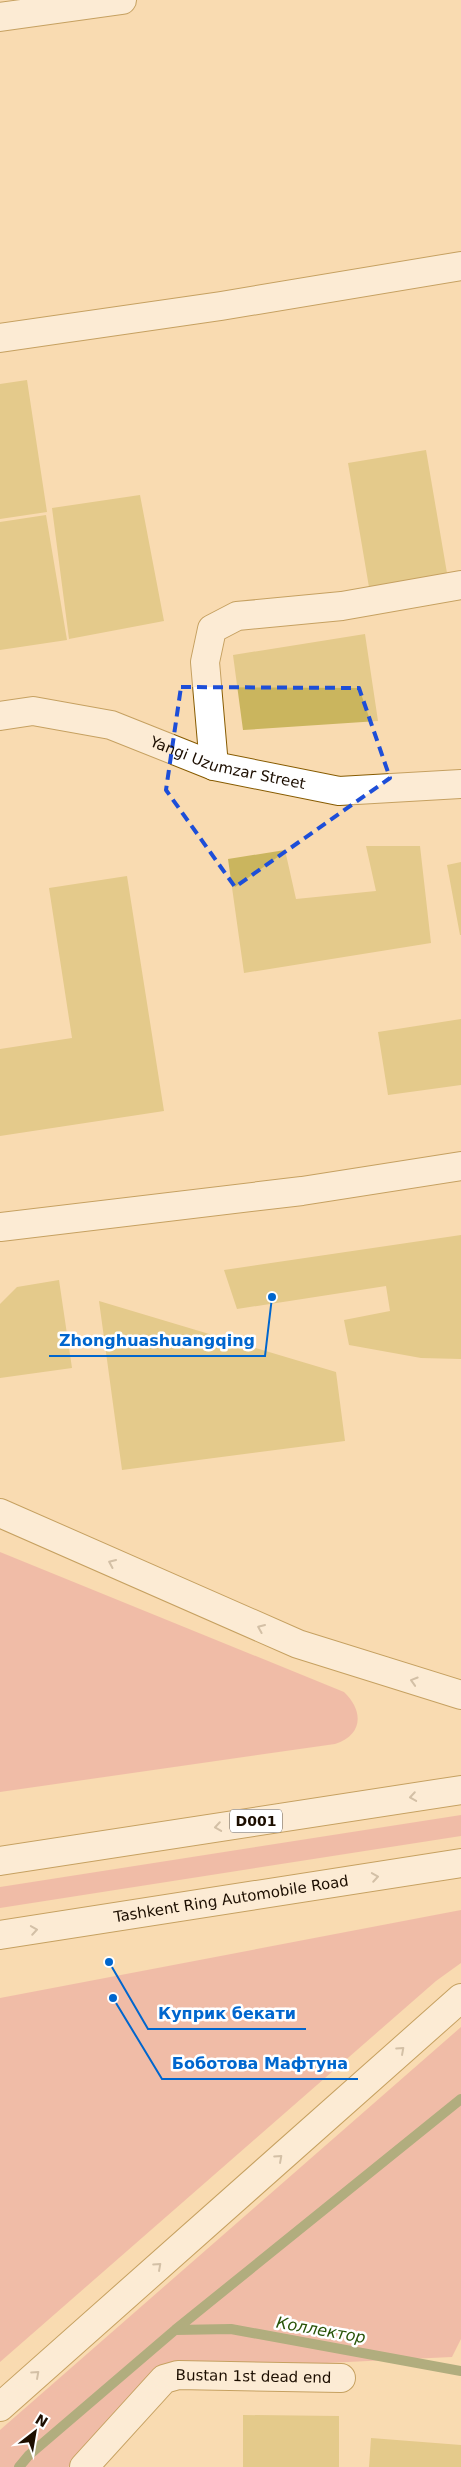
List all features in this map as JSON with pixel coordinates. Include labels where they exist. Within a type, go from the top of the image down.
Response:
[{"type":"main road","points":[[0,17],[122,0]]},
{"type":"main road","points":[[0,338],[221,306],[461,266]]},
{"type":"main road","points":[[214,766],[205,662],[212,629],[237,616],[342,606],[461,585]]},
{"type":"main road","name":"Yangi Uzumzar Street","points":[[0,716],[33,711],[111,725],[214,766],[339,791],[461,784]]},
{"type":"main road","points":[[0,1228],[302,1191],[461,1166]]},
{"type":"main road","points":[[0,1513],[298,1644],[461,1695]]},
{"type":"main road","name":"D001","points":[[0,1861],[461,1790]]},
{"type":"main road","name":"Tashkent Ring Automobile Road","points":[[0,1935],[461,1863]]},
{"type":"main road","points":[[0,2407],[461,1998]]},
{"type":"main road","name":"Bustan 1st dead end","points":[[84,2467],[164,2379],[178,2375],[341,2378]]},
{"type":"highlighted area","points":[[181,687],[359,688],[390,778],[235,887],[166,790]]},
{"type":"shaded area","points":[[0,1552],[344,1692],[351,1699],[355,1707],[358,1722],[355,1729],[351,1735],[335,1744],[0,1792]]},
{"type":"shaded area","points":[[461,1815],[461,1836],[0,1908],[0,1887]]},
{"type":"shaded area","points":[[461,1910],[461,1963],[436,1981],[0,2362],[0,1998]]},
{"type":"shaded area","points":[[461,2027],[461,2339],[452,2357],[162,2371],[68,2467],[0,2467],[0,2430]]},
{"type":"building","points":[[27,380],[47,512],[0,519],[0,384]]},
{"type":"building","points":[[426,450],[448,579],[370,593],[348,463]]},
{"type":"building","points":[[140,495],[164,621],[69,639],[52,508]]},
{"type":"building","points":[[46,515],[67,640],[0,650],[0,522]]},
{"type":"building","points":[[365,634],[378,721],[243,730],[233,655]]},
{"type":"building","points":[[366,846],[420,846],[431,943],[244,973],[228,859],[285,850],[296,899],[376,891]]},
{"type":"building","points":[[461,862],[461,935],[460,935],[447,865]]},
{"type":"building","points":[[127,876],[164,1111],[0,1136],[0,1049],[72,1038],[49,888]]},
{"type":"building","points":[[461,1019],[461,1085],[388,1095],[378,1032]]},
{"type":"building","points":[[461,1235],[461,1359],[421,1358],[349,1345],[344,1320],[390,1311],[386,1286],[237,1309],[224,1270]]},
{"type":"building","points":[[59,1280],[72,1368],[0,1378],[0,1304],[17,1287]]},
{"type":"building","points":[[99,1301],[336,1372],[345,1441],[122,1470]]},
{"type":"building","points":[[243,2415],[339,2416],[339,2467],[243,2467]]},
{"type":"building","points":[[371,2438],[461,2445],[461,2467],[369,2467]]},
{"type":"waterway","points":[[19,2467],[29,2455],[175,2330],[461,2099]]},
{"type":"waterway","name":"Коллектор","points":[[175,2330],[231,2329],[461,2371]]},
{"type":"place","name":"Zhonghuashuangqing","points":[[272,1297]]},
{"type":"place","name":"Куприк бекати","points":[[109,1962]]},
{"type":"place","name":"Боботова Мафтуна","points":[[113,1998]]}]
